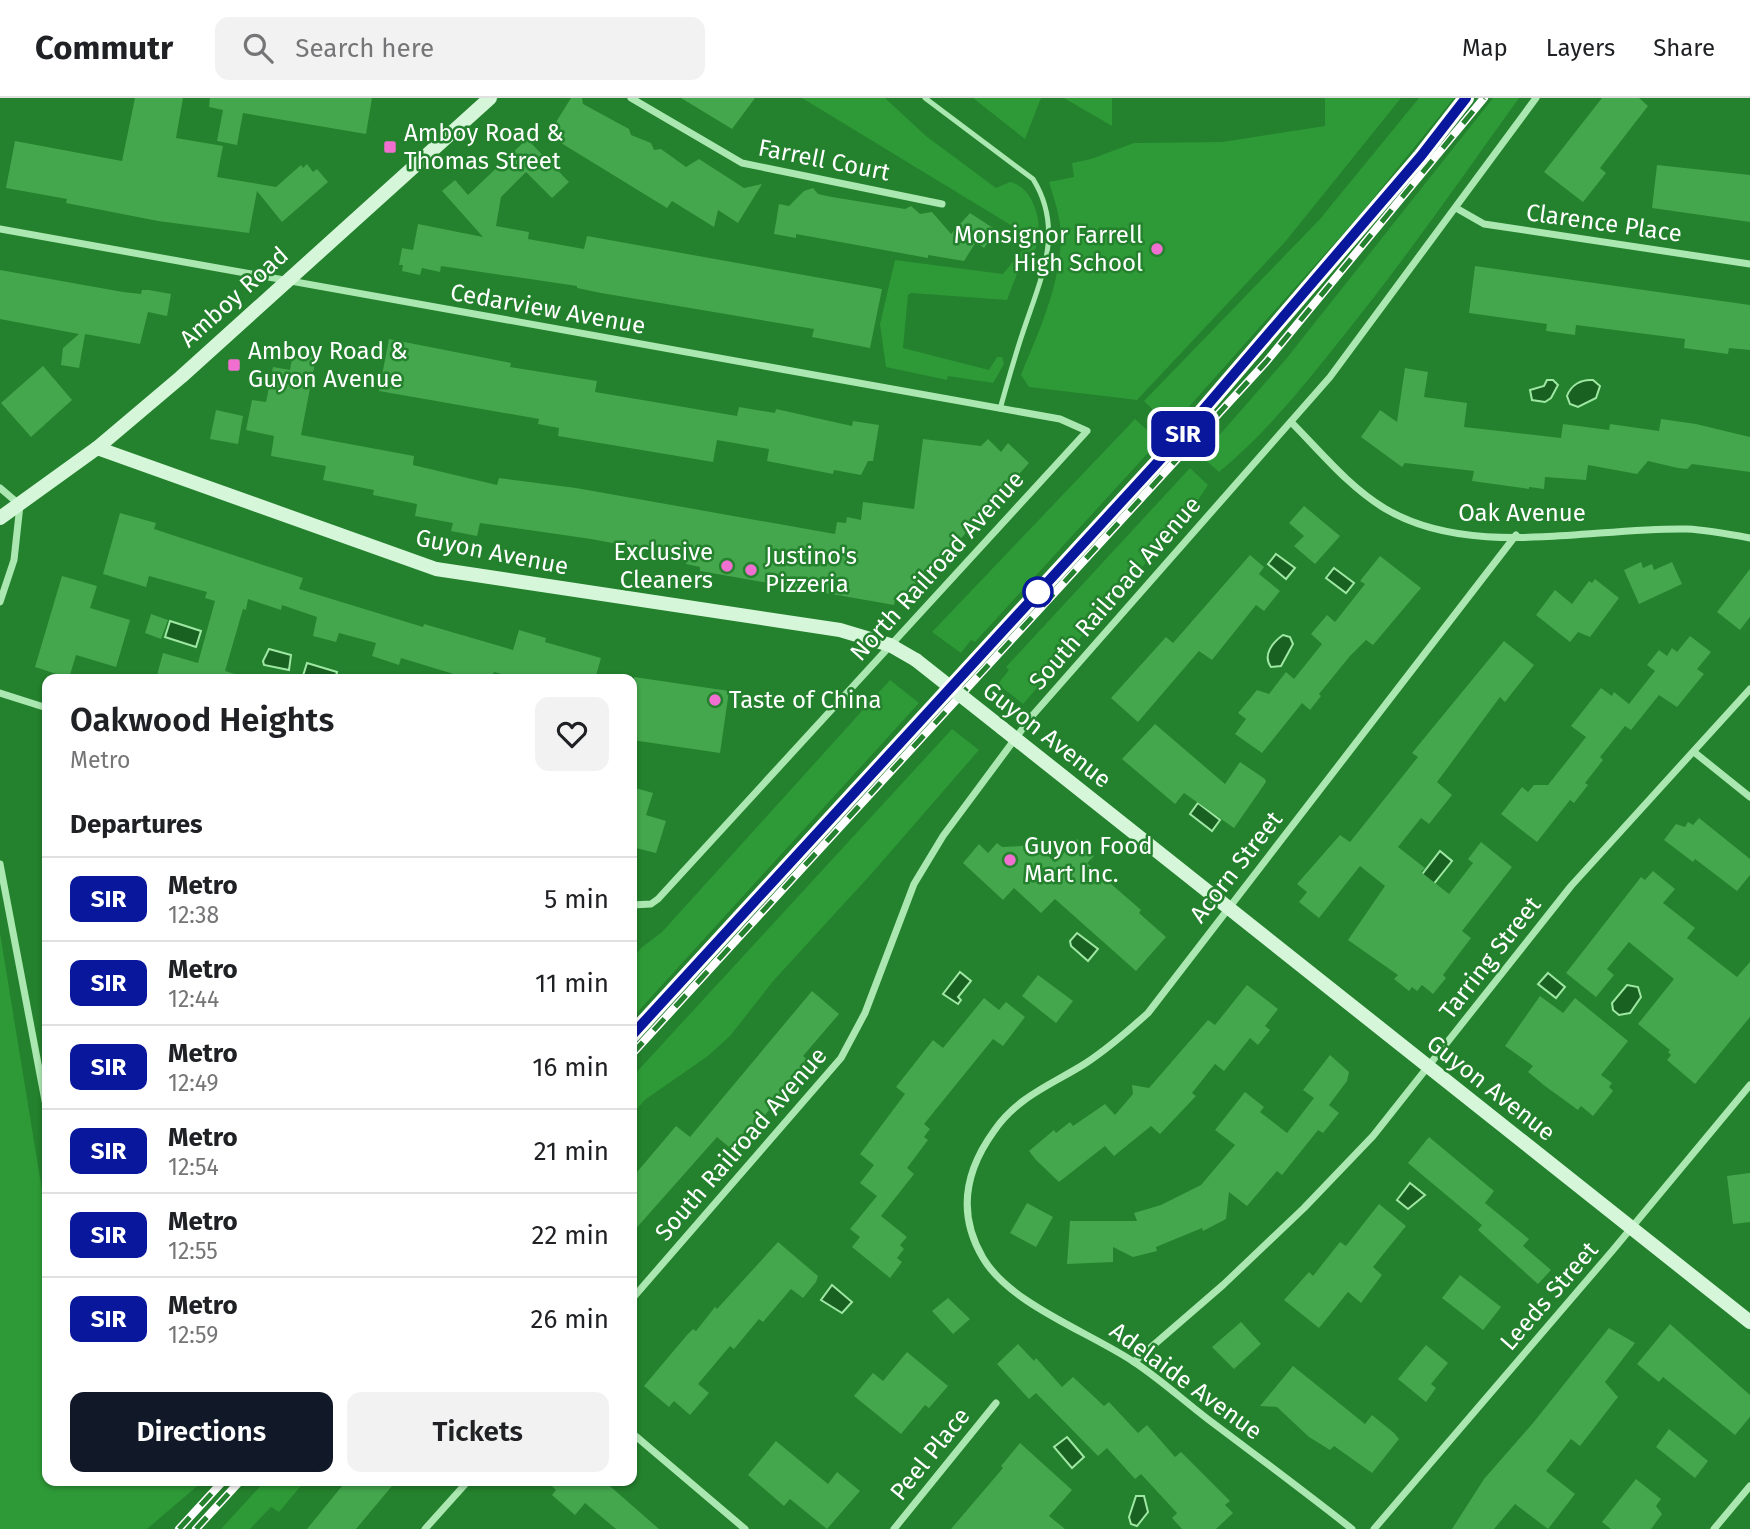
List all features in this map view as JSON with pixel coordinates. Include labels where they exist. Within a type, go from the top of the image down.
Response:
[{"type":"street","name":"Amboy Road","points":[[0,518],[97,448],[181,377],[285,280],[490,98]]},
{"type":"street","name":"Farrell Court","points":[[631,98],[742,163],[942,204]]},
{"type":"street","name":"South Railroad Avenue","points":[[637,1293],[841,1058],[865,1013],[922,870],[1032,716],[1350,352],[1536,98]]},
{"type":"street","name":"Clarence Place","points":[[1456,208],[1484,224],[1750,264]]},
{"type":"street","name":"Cedarview Avenue","points":[[0,229],[1060,419],[1087,431]]},
{"type":"street","name":"Oak Avenue","points":[[1291,422],[1342,475],[1387,509],[1445,532],[1480,536],[1688,529],[1750,537]]},
{"type":"street","name":"North Railroad Avenue","points":[[637,906],[658,899],[1087,431]]},
{"type":"street","name":"Guyon Avenue","points":[[97,448],[436,569],[819,627],[890,645],[916,660],[1017,739],[1750,1322]]},
{"type":"street","points":[[0,488],[20,505],[14,561],[0,602]]},
{"type":"street","name":"Acorn Street","points":[[965,1194],[981,1152],[995,1129],[1016,1105],[1042,1086],[1085,1064],[1148,1013],[1516,535]]},
{"type":"street","name":"Tarring Street","points":[[1134,1362],[1223,1285],[1304,1208],[1373,1136],[1571,886],[1750,689]]},
{"type":"street","points":[[0,693],[42,706]]},
{"type":"street","points":[[1694,752],[1750,797]]},
{"type":"street","points":[[0,864],[42,1085]]},
{"type":"street","name":"Leeds Street","points":[[1374,1529],[1632,1228],[1750,1085]]},
{"type":"street","name":"Adelaide Avenue","points":[[965,1194],[973,1238],[984,1259],[1000,1280],[1018,1295],[1134,1362],[1352,1529]]},
{"type":"street","name":"Peel Place","points":[[894,1529],[996,1403]]},
{"type":"street","points":[[637,1437],[745,1529]]},
{"type":"street","points":[[425,1529],[464,1486]]},
{"type":"street","points":[[1714,1529],[1750,1486]]},
{"type":"lane","points":[[925,98],[1033,179],[1042,193],[1049,221],[1048,261],[1000,409]]},
{"type":"shaded area","points":[[802,98],[885,98],[926,136],[996,188],[1010,182],[1019,185],[1032,200],[1038,220],[1038,241],[1035,250],[1024,255],[1007,300],[911,293],[908,295],[903,348],[989,370],[997,357],[1002,357],[1004,364],[993,383],[948,376],[947,380],[886,367],[880,324],[895,260],[1003,274],[1032,238]]},
{"type":"shaded area","points":[[973,98],[1041,98],[1025,139]]},
{"type":"shaded area","points":[[1064,98],[1112,98],[1112,126]]},
{"type":"shaded area","points":[[1325,98],[1401,98],[1285,242],[1137,400],[1029,387],[1021,375],[1050,301],[1061,243],[1057,208],[1049,182],[1074,177],[1072,163],[1134,143],[1222,142],[1325,126]]},
{"type":"shaded area","points":[[1419,98],[1454,98],[1363,211],[1171,427],[1144,401],[1320,219]]},
{"type":"shaded area","points":[[1493,98],[1519,98],[1410,250],[1327,357],[1268,425],[1219,472],[1201,456],[1286,359]]},
{"type":"shaded area","points":[[1547,380],[1553,380],[1558,385],[1551,398],[1545,402],[1532,400],[1530,390],[1544,386]]},
{"type":"shaded area","points":[[1593,380],[1600,386],[1596,398],[1578,407],[1570,404],[1567,396],[1574,386]]},
{"type":"shaded area","points":[[1135,419],[1159,441],[975,642],[971,640],[961,653],[932,632]]},
{"type":"shaded area","points":[[1190,468],[1208,485],[1190,512],[1023,704],[998,684],[1009,670],[1006,667]]},
{"type":"shaded area","points":[[1276,554],[1295,568],[1286,579],[1268,564]]},
{"type":"shaded area","points":[[1334,568],[1354,583],[1346,593],[1326,578]]},
{"type":"shaded area","points":[[170,621],[201,631],[196,647],[165,637]]},
{"type":"shaded area","points":[[1283,635],[1290,637],[1293,644],[1281,666],[1271,667],[1268,653]]},
{"type":"shaded area","points":[[269,649],[291,655],[289,670],[264,665],[263,661]]},
{"type":"shaded area","points":[[307,663],[337,672],[336,674],[304,674]]},
{"type":"shaded area","points":[[890,680],[919,703],[637,1013],[637,953],[662,932]]},
{"type":"shaded area","points":[[952,729],[979,750],[774,980],[730,1036],[708,1056],[646,1099],[637,1109],[637,1072]]},
{"type":"shaded area","points":[[1198,803],[1220,820],[1212,831],[1190,814]]},
{"type":"shaded area","points":[[1440,851],[1452,861],[1432,886],[1420,877]]},
{"type":"shaded area","points":[[0,933],[42,1190],[42,1486],[197,1486],[147,1529],[0,1529]]},
{"type":"shaded area","points":[[1077,933],[1098,949],[1088,961],[1071,946],[1070,941]]},
{"type":"shaded area","points":[[960,972],[971,981],[958,997],[961,1000],[958,1004],[943,994]]},
{"type":"shaded area","points":[[1548,973],[1565,987],[1556,998],[1538,984]]},
{"type":"shaded area","points":[[1627,985],[1638,987],[1641,997],[1630,1013],[1619,1015],[1613,1010],[1612,1003]]},
{"type":"shaded area","points":[[1410,1183],[1425,1195],[1408,1209],[1397,1200]]},
{"type":"shaded area","points":[[832,1285],[852,1302],[842,1313],[821,1300]]},
{"type":"shaded area","points":[[1067,1437],[1084,1457],[1072,1468],[1054,1447]]},
{"type":"shaded area","points":[[260,1486],[301,1486],[279,1512],[271,1507],[250,1529],[221,1529]]},
{"type":"shaded area","points":[[1136,1496],[1144,1496],[1148,1512],[1137,1526],[1131,1524],[1129,1517]]},
{"type":"building","points":[[135,98],[183,98],[176,138],[223,146],[217,177],[276,187],[301,165],[303,168],[307,164],[313,172],[317,169],[328,182],[282,222],[257,191],[249,233],[158,221],[66,203],[67,199],[6,188],[15,141],[122,161]]},
{"type":"building","points":[[210,98],[372,98],[366,134],[243,113],[237,145],[217,141],[223,110],[209,107]]},
{"type":"building","points":[[571,98],[582,98],[583,104],[629,129],[631,135],[651,143],[654,150],[661,149],[686,167],[699,159],[744,188],[762,184],[738,223],[718,210],[714,227],[672,201],[667,208],[548,135]]},
{"type":"building","points":[[681,98],[755,98],[732,129]]},
{"type":"building","points":[[1602,98],[1639,98],[1648,106],[1600,168],[1606,173],[1583,202],[1544,172]]},
{"type":"building","points":[[527,139],[569,182],[552,198],[526,172],[501,197],[496,226],[529,232],[528,239],[584,249],[587,236],[882,289],[870,348],[812,337],[814,329],[601,293],[577,286],[441,266],[440,272],[422,268],[420,275],[402,271],[403,265],[399,265],[402,248],[413,250],[418,224],[483,237],[442,191],[455,180],[468,195]]},
{"type":"building","points":[[1657,165],[1750,175],[1750,222],[1652,208]]},
{"type":"building","points":[[813,188],[818,194],[832,197],[905,209],[911,206],[920,214],[932,212],[951,234],[970,213],[996,230],[984,248],[976,242],[964,261],[928,255],[928,258],[796,234],[796,238],[774,234],[779,204],[789,206],[804,191]]},
{"type":"building","points":[[1475,266],[1750,305],[1750,350],[1729,348],[1728,354],[1684,348],[1685,339],[1576,325],[1575,335],[1546,331],[1547,324],[1469,313]]},
{"type":"building","points":[[0,270],[123,292],[141,294],[142,290],[149,290],[171,294],[167,316],[148,312],[140,344],[85,334],[79,368],[61,365],[63,348],[79,334],[0,319]]},
{"type":"building","points":[[389,339],[511,363],[510,367],[597,381],[595,392],[737,416],[739,407],[775,413],[776,409],[852,426],[853,421],[879,425],[873,461],[868,461],[861,475],[834,470],[833,474],[767,461],[769,449],[717,440],[713,462],[558,436],[559,428],[538,424],[539,419],[379,391]]},
{"type":"building","points":[[293,353],[316,357],[301,435],[414,456],[413,465],[497,485],[499,478],[576,488],[835,534],[837,522],[846,523],[847,517],[861,520],[863,502],[914,509],[923,439],[981,446],[988,439],[1001,452],[1008,443],[1029,463],[908,597],[896,595],[894,605],[700,571],[700,567],[686,564],[687,557],[591,539],[480,523],[477,536],[451,531],[453,523],[415,516],[417,504],[373,495],[374,490],[323,480],[326,466],[271,456],[274,436],[246,430],[252,400],[266,402],[273,367],[290,370]]},
{"type":"building","points":[[43,366],[72,400],[31,437],[1,403]]},
{"type":"building","points":[[1405,368],[1428,372],[1424,397],[1467,403],[1464,427],[1561,438],[1563,424],[1609,430],[1610,424],[1659,431],[1661,419],[1696,424],[1750,437],[1750,472],[1692,464],[1687,469],[1648,461],[1637,474],[1588,465],[1586,480],[1545,477],[1544,489],[1529,489],[1472,481],[1474,471],[1405,463],[1402,467],[1361,437],[1380,410],[1397,422]]},
{"type":"building","points":[[216,410],[243,416],[238,444],[210,439]]},
{"type":"building","points":[[1304,506],[1340,536],[1315,564],[1294,546],[1304,536],[1289,523]]},
{"type":"building","points":[[120,513],[156,523],[154,529],[303,578],[299,589],[423,627],[424,624],[513,650],[519,630],[546,638],[545,642],[601,658],[596,674],[454,674],[401,658],[399,665],[372,656],[376,643],[339,633],[336,642],[313,636],[317,617],[282,605],[281,610],[248,599],[225,671],[235,674],[157,674],[163,653],[198,663],[215,601],[205,598],[207,592],[149,576],[146,587],[103,574]]},
{"type":"building","points":[[1250,555],[1264,567],[1259,574],[1280,591],[1264,611],[1256,605],[1212,660],[1199,651],[1138,722],[1111,698],[1166,637],[1173,643]]},
{"type":"building","points":[[1380,556],[1421,588],[1373,645],[1366,640],[1350,656],[1319,694],[1321,696],[1310,710],[1302,703],[1262,753],[1235,734],[1246,719],[1238,713],[1257,690],[1269,694],[1286,672],[1294,679],[1322,644],[1311,634],[1327,615],[1335,622],[1365,584],[1360,581]]},
{"type":"building","points":[[1641,562],[1643,568],[1652,564],[1654,570],[1672,562],[1682,584],[1639,604],[1624,570]]},
{"type":"building","points":[[1750,569],[1750,617],[1740,630],[1717,612]]},
{"type":"building","points":[[62,576],[97,586],[90,608],[130,620],[116,667],[76,655],[70,674],[57,674],[35,667]]},
{"type":"building","points":[[1595,579],[1619,598],[1590,637],[1578,632],[1570,642],[1536,615],[1555,590],[1572,604],[1589,581],[1592,583]]},
{"type":"building","points":[[151,614],[168,620],[161,639],[145,633]]},
{"type":"building","points":[[1690,636],[1711,652],[1697,669],[1704,674],[1677,707],[1659,695],[1631,730],[1625,726],[1600,757],[1603,760],[1585,783],[1588,785],[1574,803],[1570,800],[1537,842],[1501,814],[1522,787],[1528,792],[1534,785],[1548,785],[1586,737],[1571,726],[1601,688],[1612,696],[1614,692],[1629,704],[1655,671],[1647,665],[1659,650],[1667,656],[1672,648],[1677,652]]},
{"type":"building","points":[[1504,641],[1534,665],[1505,702],[1500,697],[1437,782],[1452,795],[1429,824],[1421,818],[1398,847],[1425,868],[1421,872],[1449,894],[1473,863],[1468,859],[1481,842],[1512,867],[1462,931],[1471,938],[1443,975],[1446,978],[1433,994],[1422,985],[1417,991],[1412,987],[1409,991],[1394,979],[1398,975],[1348,940],[1385,886],[1360,866],[1319,918],[1299,902],[1307,892],[1297,884],[1340,835],[1350,842],[1418,757],[1412,753]]},
{"type":"building","points":[[637,677],[729,691],[720,753],[637,741]]},
{"type":"building","points":[[1155,724],[1225,784],[1240,762],[1265,779],[1266,782],[1234,828],[1184,793],[1175,804],[1122,759]]},
{"type":"building","points":[[637,788],[653,793],[646,815],[666,821],[656,853],[637,848]]},
{"type":"building","points":[[1699,818],[1750,859],[1750,875],[1737,891],[1695,859],[1693,862],[1664,840],[1676,824],[1685,827],[1688,822],[1693,825]]},
{"type":"building","points":[[1029,839],[1055,862],[1077,839],[1094,856],[1087,863],[1141,910],[1139,913],[1166,937],[1136,971],[1055,899],[1041,913],[1014,888],[1003,900],[963,863],[979,844],[988,853],[997,843],[1002,847],[1022,846]]},
{"type":"building","points":[[1653,871],[1675,889],[1663,903],[1695,928],[1687,938],[1737,977],[1750,962],[1750,1017],[1695,1084],[1667,1060],[1671,1055],[1668,1052],[1670,1050],[1638,1024],[1674,979],[1629,942],[1607,969],[1614,975],[1596,997],[1566,973],[1641,877],[1645,880]]},
{"type":"building","points":[[1038,975],[1073,1001],[1056,1023],[1022,996]]},
{"type":"building","points":[[1247,985],[1278,1009],[1265,1026],[1270,1030],[1258,1045],[1250,1038],[1224,1071],[1215,1064],[1192,1093],[1196,1096],[1160,1134],[1151,1126],[1114,1156],[1105,1146],[1059,1182],[1036,1160],[1029,1151],[1054,1130],[1056,1133],[1070,1122],[1073,1126],[1105,1104],[1115,1115],[1133,1094],[1132,1085],[1149,1088],[1208,1020],[1215,1025]]},
{"type":"building","points":[[812,991],[839,1014],[803,1056],[809,1061],[735,1152],[717,1137],[637,1227],[637,1172],[676,1126],[690,1137]]},
{"type":"building","points":[[1540,996],[1563,1013],[1575,998],[1628,1041],[1601,1075],[1612,1083],[1609,1087],[1613,1091],[1593,1116],[1581,1106],[1578,1110],[1545,1086],[1528,1072],[1533,1066],[1505,1046]]},
{"type":"building","points":[[984,998],[999,1010],[1006,1002],[1025,1017],[1003,1046],[993,1039],[924,1124],[930,1129],[924,1137],[928,1140],[907,1168],[914,1174],[881,1216],[907,1237],[900,1245],[904,1249],[897,1258],[902,1262],[890,1278],[852,1247],[860,1237],[850,1229],[877,1196],[860,1183],[874,1165],[860,1154],[905,1094],[896,1087],[933,1040],[943,1048]]},
{"type":"building","points":[[1330,1055],[1349,1072],[1347,1081],[1329,1105],[1339,1113],[1323,1133],[1318,1130],[1282,1175],[1277,1171],[1247,1206],[1229,1192],[1226,1219],[1203,1231],[1202,1228],[1156,1247],[1157,1251],[1133,1257],[1113,1247],[1113,1262],[1067,1264],[1070,1221],[1137,1221],[1134,1213],[1161,1205],[1201,1185],[1235,1145],[1215,1130],[1245,1092],[1264,1107],[1260,1112],[1287,1133],[1314,1098],[1303,1090]]},
{"type":"building","points":[[1429,1137],[1494,1191],[1485,1203],[1529,1239],[1523,1246],[1551,1270],[1538,1284],[1478,1230],[1482,1225],[1408,1163]]},
{"type":"building","points":[[1750,1173],[1750,1222],[1733,1224],[1727,1176]]},
{"type":"building","points":[[1027,1203],[1053,1217],[1036,1247],[1010,1233]]},
{"type":"building","points":[[1379,1204],[1406,1226],[1373,1267],[1382,1275],[1361,1303],[1348,1292],[1319,1328],[1284,1300],[1309,1272],[1313,1276],[1340,1242],[1346,1246]]},
{"type":"building","points":[[778,1242],[818,1276],[816,1282],[803,1298],[791,1289],[763,1322],[759,1319],[734,1349],[730,1346],[698,1384],[709,1393],[690,1415],[674,1401],[669,1407],[644,1386],[687,1335],[693,1329],[696,1331],[715,1307],[717,1309]]},
{"type":"building","points":[[1460,1275],[1501,1307],[1483,1330],[1442,1298]]},
{"type":"building","points":[[948,1298],[970,1319],[953,1334],[932,1311]]},
{"type":"building","points":[[1241,1322],[1261,1344],[1234,1369],[1212,1347]]},
{"type":"building","points":[[1670,1324],[1750,1395],[1750,1417],[1735,1435],[1663,1377],[1659,1382],[1637,1364]]},
{"type":"building","points":[[1609,1328],[1635,1343],[1605,1382],[1618,1397],[1580,1446],[1571,1439],[1546,1471],[1575,1494],[1548,1529],[1515,1504],[1494,1529],[1452,1529],[1484,1479]]},
{"type":"building","points":[[1018,1344],[1034,1361],[1036,1358],[1062,1387],[1073,1377],[1104,1406],[1109,1402],[1138,1433],[1147,1425],[1175,1457],[1181,1452],[1230,1501],[1225,1505],[1233,1513],[1216,1529],[1182,1529],[1172,1518],[1177,1513],[1141,1474],[1135,1479],[1107,1448],[1098,1456],[1036,1393],[1029,1399],[997,1364]]},
{"type":"building","points":[[1426,1345],[1448,1363],[1431,1384],[1436,1388],[1426,1402],[1398,1379]]},
{"type":"building","points":[[907,1352],[948,1386],[929,1408],[925,1405],[901,1434],[854,1396],[873,1373],[883,1381]]},
{"type":"building","points":[[1293,1366],[1365,1424],[1372,1415],[1399,1439],[1372,1473],[1334,1446],[1330,1450],[1309,1437],[1277,1407],[1260,1406]]},
{"type":"building","points":[[1669,1429],[1708,1461],[1695,1478],[1656,1447]]},
{"type":"building","points":[[776,1441],[828,1484],[837,1472],[860,1491],[827,1529],[790,1499],[784,1506],[748,1475]]},
{"type":"building","points":[[1020,1443],[1072,1490],[1049,1516],[1065,1529],[951,1529],[1003,1468],[1001,1466]]},
{"type":"building","points":[[1636,1479],[1661,1499],[1656,1506],[1662,1514],[1651,1529],[1611,1529],[1602,1522]]},
{"type":"building","points":[[342,1486],[392,1486],[356,1529],[307,1529]]},
{"type":"building","points":[[552,1486],[610,1486],[659,1529],[616,1529],[585,1503],[575,1515],[552,1495],[556,1490]]},
{"type":"railway","points":[[637,1030],[1168,451],[1421,156],[1466,98]]},
{"type":"railway","points":[[637,1049],[1266,362],[1484,98]]},
{"type":"railway","points":[[179,1529],[218,1486]]},
{"type":"railway","points":[[196,1529],[235,1486]]},
{"type":"metro line","name":"SIR","points":[[637,1030],[1168,451],[1254,354],[1421,156],[1466,98]]},
{"type":"place","name":"Amboy Road & Thomas Street","points":[[390,147]]},
{"type":"place","name":"Monsignor Farrell High School","points":[[1157,249]]},
{"type":"place","name":"Amboy Road & Guyon Avenue","points":[[234,365]]},
{"type":"place","name":"Exclusive Cleaners","points":[[727,566]]},
{"type":"place","name":"Justino's Pizzeria","points":[[751,570]]},
{"type":"place","name":"Taste of China","points":[[715,700]]},
{"type":"place","name":"Guyon Food Mart Inc.","points":[[1010,860]]}]
